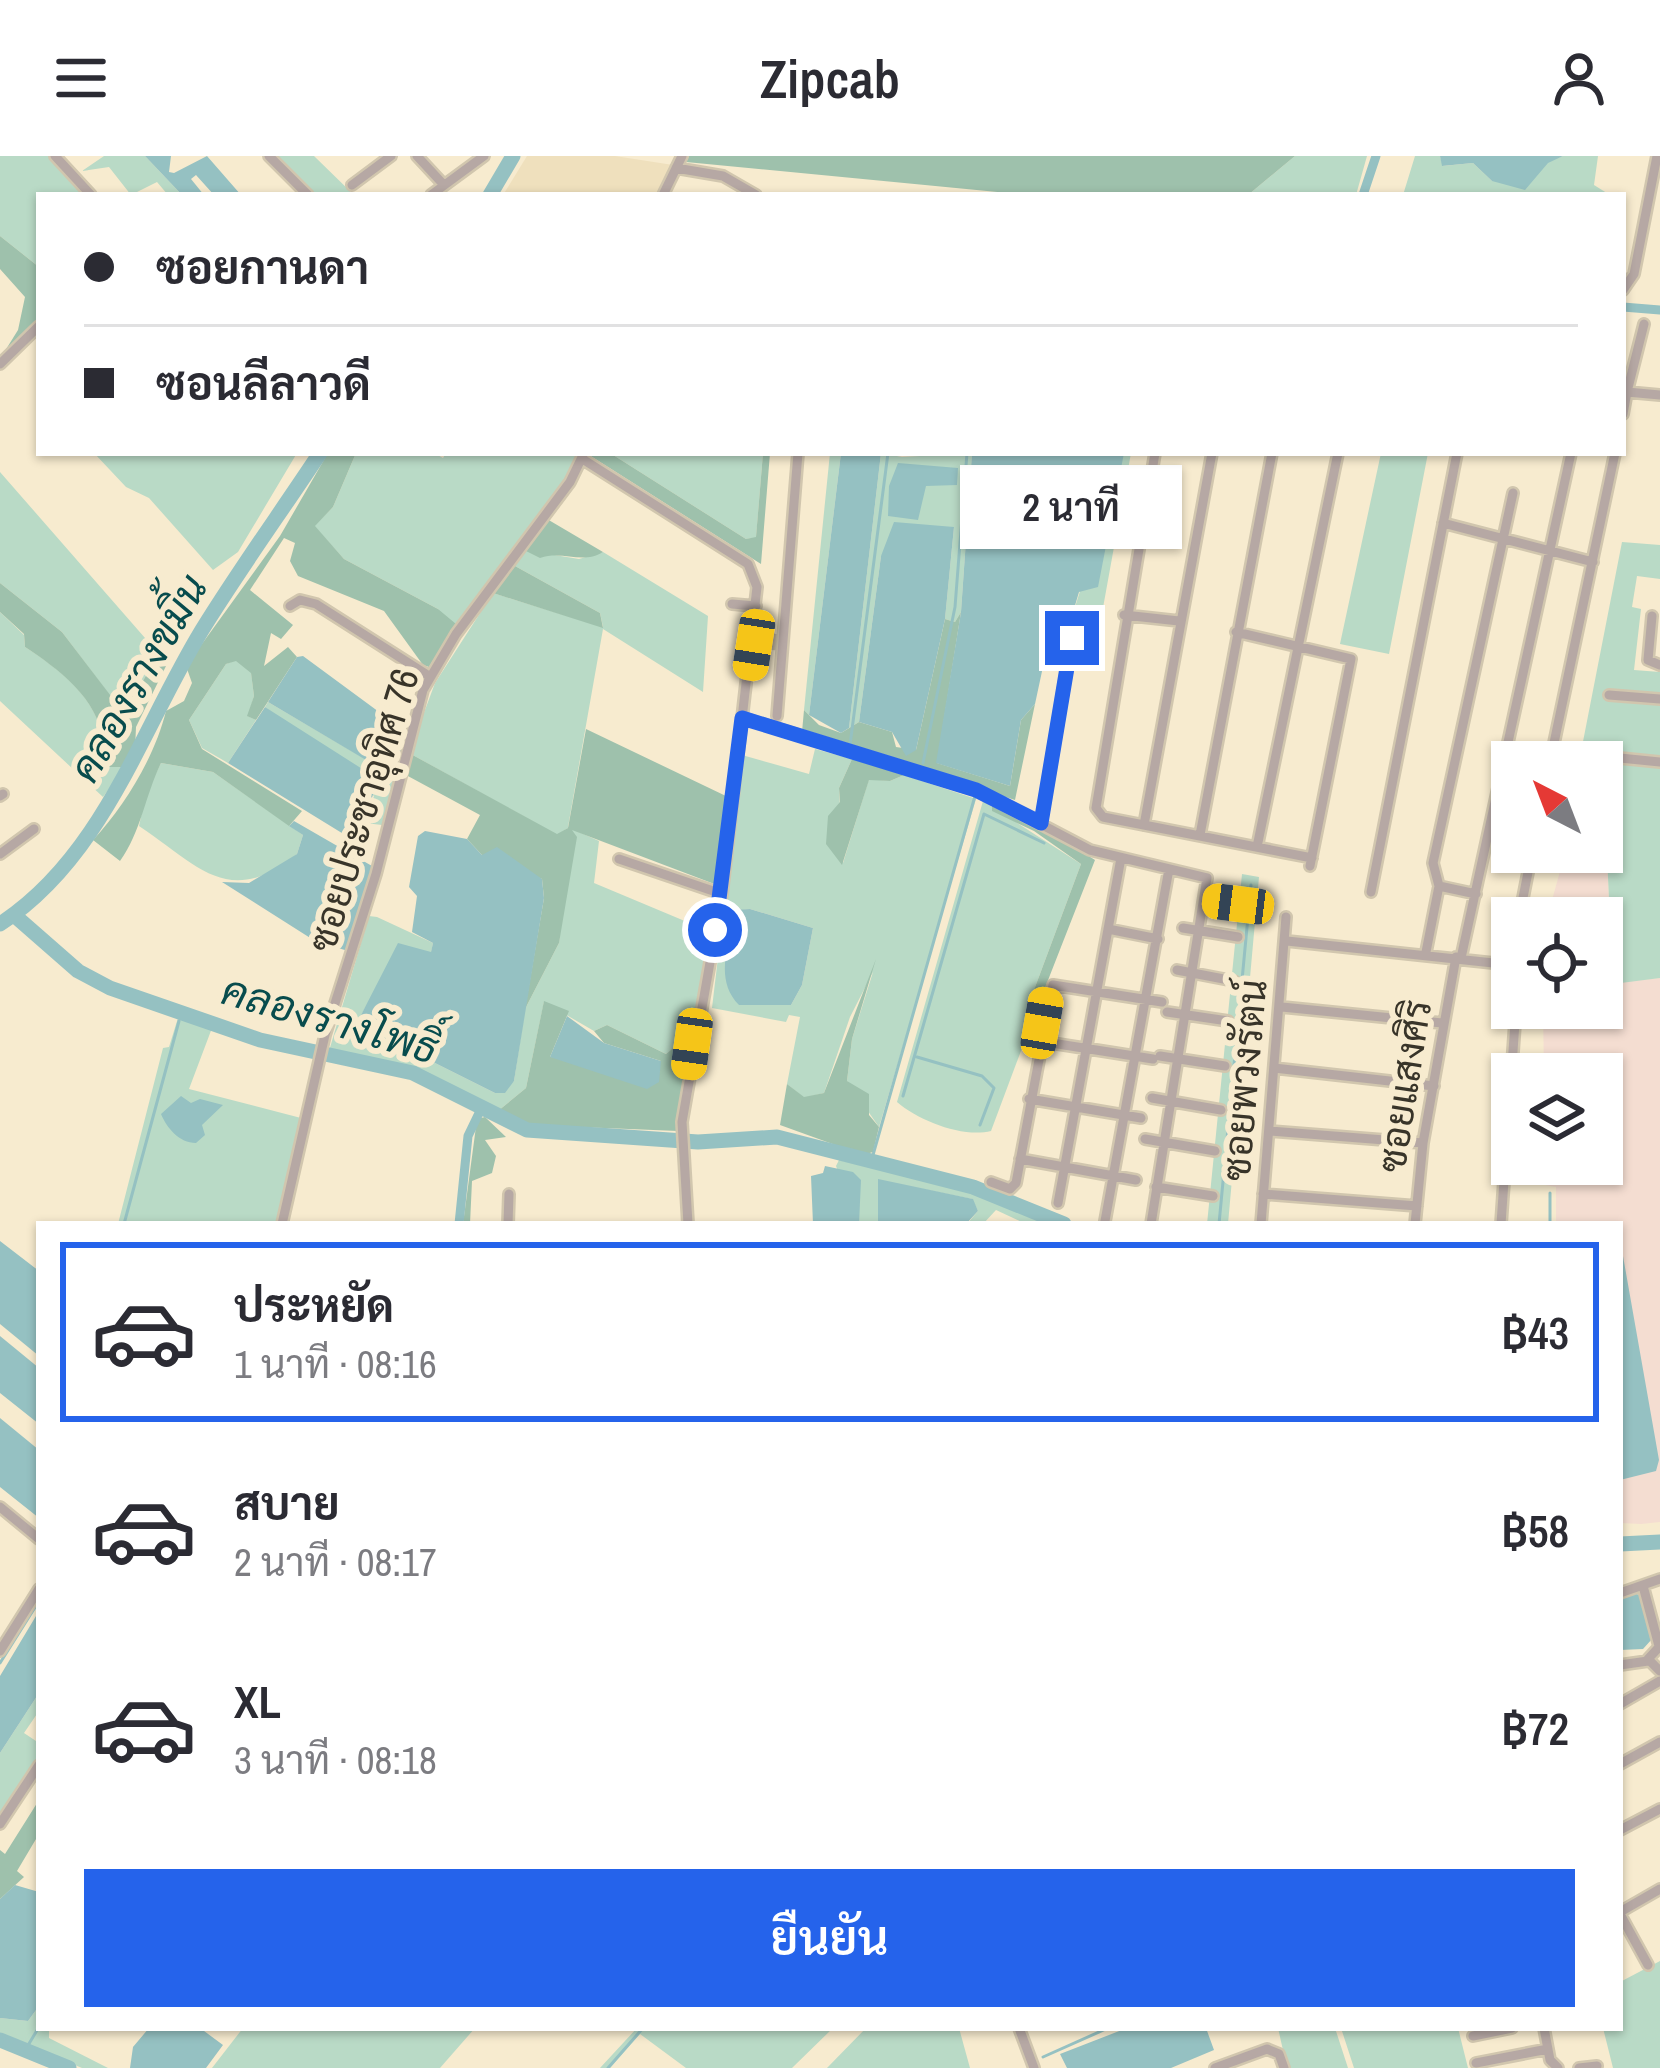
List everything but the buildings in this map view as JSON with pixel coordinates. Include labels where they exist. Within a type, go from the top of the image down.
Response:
[{"type":"street","points":[[55,156],[88,192]]},
{"type":"street","points":[[269,156],[305,192]]},
{"type":"street","points":[[352,185],[391,156]]},
{"type":"street","points":[[417,156],[443,184]]},
{"type":"street","points":[[434,192],[484,156]]},
{"type":"street","points":[[664,192],[682,156]]},
{"type":"street","points":[[1626,286],[1634,274],[1657,156]]},
{"type":"street","points":[[676,168],[723,176],[751,192]]},
{"type":"street","points":[[1626,401],[1644,325]]},
{"type":"street","points":[[0,364],[36,329]]},
{"type":"street","points":[[1628,392],[1660,395]]},
{"type":"street","points":[[584,456],[754,571],[756,606],[722,894],[682,1122],[688,1221]]},
{"type":"street","name":"ซอยประชาอุทิศ 76","points":[[283,1221],[325,1035],[429,676],[584,456]]},
{"type":"street","points":[[776,716],[798,456]]},
{"type":"street","points":[[1154,456],[1124,615],[1096,808],[1103,817],[1311,862],[1353,663],[1342,653],[1236,632]]},
{"type":"street","points":[[1144,825],[1211,456]]},
{"type":"street","points":[[1200,836],[1272,456]]},
{"type":"street","points":[[1257,847],[1338,456]]},
{"type":"street","points":[[1371,892],[1456,456]]},
{"type":"street","name":"ซอยแสงศิริ","points":[[1415,1221],[1442,1023],[1476,893],[1569,456]]},
{"type":"street","points":[[1555,741],[1614,456]]},
{"type":"street","points":[[1426,952],[1438,886],[1433,863],[1513,493]]},
{"type":"street","points":[[1443,523],[1593,562]]},
{"type":"street","points":[[290,606],[300,600],[316,604],[429,676]]},
{"type":"street","points":[[732,604],[756,606]]},
{"type":"street","points":[[1124,615],[1179,621]]},
{"type":"street","points":[[1652,616],[1655,635],[1648,660],[1660,664]]},
{"type":"street","points":[[1041,823],[1072,638]]},
{"type":"street","points":[[1609,695],[1660,699]]},
{"type":"street","points":[[742,718],[976,790],[1058,836],[1121,858],[1207,878],[1151,1221]]},
{"type":"street","points":[[1623,758],[1660,762]]},
{"type":"street","points":[[0,854],[34,829]]},
{"type":"street","points":[[1058,1203],[1121,858]]},
{"type":"street","points":[[619,860],[722,894]]},
{"type":"street","points":[[1105,1221],[1169,869]]},
{"type":"street","points":[[1438,886],[1476,893]]},
{"type":"street","points":[[1206,901],[1238,904]]},
{"type":"street","name":"ซอยพวงรัตน์","points":[[1261,1221],[1286,917]]},
{"type":"street","points":[[1183,928],[1238,937]]},
{"type":"street","points":[[1108,929],[1158,939]]},
{"type":"street","name":"ซอยพวงรัตน์","points":[[1287,941],[1491,960]]},
{"type":"street","points":[[1177,970],[1234,981]]},
{"type":"street","points":[[991,1182],[1013,1187],[1053,985],[1147,999],[1186,1016],[1228,1021]]},
{"type":"street","points":[[1282,1007],[1442,1023]]},
{"type":"street","points":[[1501,1221],[1515,1029]]},
{"type":"street","points":[[1039,1041],[1225,1066]]},
{"type":"street","points":[[1274,1068],[1434,1086]]},
{"type":"street","points":[[1152,1098],[1221,1110]]},
{"type":"street","points":[[1029,1099],[1141,1118]]},
{"type":"street","points":[[1269,1131],[1423,1143]]},
{"type":"street","points":[[1145,1139],[1215,1151]]},
{"type":"street","points":[[1020,1159],[1136,1180]]},
{"type":"street","points":[[1156,1187],[1213,1196]]},
{"type":"street","points":[[508,1221],[509,1194]]},
{"type":"street","points":[[1263,1194],[1417,1206]]},
{"type":"street","points":[[0,1507],[36,1537]]},
{"type":"street","points":[[1623,1592],[1660,1579]]},
{"type":"street","points":[[1643,1586],[1659,1643],[1648,1661]]},
{"type":"street","points":[[0,1651],[36,1594]]},
{"type":"street","points":[[1623,1665],[1648,1661],[1660,1671]]},
{"type":"street","points":[[1623,1702],[1660,1681]]},
{"type":"street","points":[[1623,1763],[1660,1742]]},
{"type":"street","points":[[0,1823],[36,1769]]},
{"type":"street","points":[[1623,1828],[1660,1808]]},
{"type":"street","points":[[1623,1911],[1660,1889]]},
{"type":"street","points":[[1623,1919],[1648,1965]]},
{"type":"street","points":[[1020,2031],[1034,2068]]},
{"type":"street","points":[[1473,2036],[1497,2031]]},
{"type":"street","points":[[1545,2031],[1555,2068]]},
{"type":"street","points":[[1214,2068],[1267,2049],[1279,2054],[1284,2068]]},
{"type":"street","points":[[1476,2063],[1548,2049]]},
{"type":"street","points":[[1580,2068],[1597,2066]]},
{"type":"shaded area","points":[[527,156],[615,156],[673,165],[659,192],[505,192]]},
{"type":"shaded area","points":[[1560,873],[1608,873],[1609,897],[1553,897]]},
{"type":"shaded area","points":[[1660,978],[1660,1522],[1623,1523],[1623,1221],[1556,1221],[1556,1187],[1545,1185],[1623,1185],[1623,1053],[1544,1053],[1543,1029],[1623,1029],[1623,982]]},
{"type":"green space","points":[[0,156],[51,156],[83,192],[36,192],[36,265],[0,236]]},
{"type":"green space","points":[[104,156],[145,156],[179,192],[165,192],[157,182],[129,192],[109,167],[82,171]]},
{"type":"green space","points":[[274,156],[314,156],[351,192],[310,192]]},
{"type":"green space","points":[[689,156],[1295,156],[1252,192],[997,192],[686,162]]},
{"type":"green space","points":[[1295,156],[1367,156],[1357,192],[1252,192]]},
{"type":"green space","points":[[1415,156],[1440,156],[1443,166],[1473,163],[1492,181],[1563,156],[1598,156],[1594,185],[1605,192],[1404,192]]},
{"type":"green space","points":[[0,236],[36,265],[36,324],[0,359],[18,330],[25,297],[0,269]]},
{"type":"green space","points":[[97,456],[295,456],[238,552],[213,570],[149,498],[126,487]]},
{"type":"green space","points":[[326,456],[355,456],[333,507],[315,526],[344,559],[438,609],[456,624],[429,667],[423,665],[384,611],[298,576],[290,561],[295,543],[284,538],[250,590],[293,625],[281,639],[271,633],[264,666],[288,647],[297,657],[256,720],[247,716],[254,696],[251,673],[236,661],[226,664],[189,720],[202,749],[302,811],[289,826],[213,772],[161,763],[120,861],[93,840],[137,780],[166,711],[184,701],[192,683],[186,666],[280,536]]},
{"type":"green space","points":[[355,456],[576,456],[577,463],[453,632],[438,609],[344,559],[314,526],[333,507]]},
{"type":"green space","points":[[591,456],[615,456],[746,539],[756,537],[763,456],[770,456],[761,564]]},
{"type":"green space","points":[[615,456],[763,456],[756,538],[746,539]]},
{"type":"green space","points":[[830,456],[841,456],[809,715],[804,710]]},
{"type":"green space","points":[[881,456],[972,456],[961,612],[955,622],[945,619],[954,527],[881,556],[859,722],[849,728]]},
{"type":"green space","points":[[1123,456],[1130,456],[1097,641],[1050,634],[1068,629]]},
{"type":"green space","points":[[1380,456],[1427,456],[1389,654],[1340,644]]},
{"type":"green space","points":[[0,472],[159,654],[141,684],[117,705],[62,632],[0,583]]},
{"type":"green space","points":[[547,519],[603,552],[540,558],[524,550]]},
{"type":"green space","points":[[1622,542],[1660,545],[1660,579],[1637,576],[1632,607],[1641,609],[1634,670],[1660,672],[1660,978],[1623,983],[1623,897],[1609,897],[1608,873],[1623,873],[1623,741],[1583,741]]},
{"type":"green space","points":[[524,550],[579,559],[603,552],[708,616],[703,692],[603,629],[568,827],[599,841],[594,883],[711,932],[688,1049],[684,1040],[666,1054],[607,1025],[594,1031],[544,1002],[526,1088],[498,1111],[415,1069],[329,1051],[369,916],[377,917],[433,943],[431,953],[380,982],[361,1015],[431,1061],[495,1093],[514,1081],[525,1009],[559,943],[568,828],[557,835],[409,753],[435,683],[493,593],[603,627],[600,613],[515,566]]},
{"type":"green space","points":[[515,566],[600,613],[603,628],[493,593]]},
{"type":"green space","points":[[0,583],[62,632],[117,704],[141,684],[159,654],[166,666],[136,727],[135,750],[125,767],[109,767],[91,753],[102,740],[93,711],[63,675],[25,647],[24,634],[0,612]]},
{"type":"green space","points":[[0,612],[24,635],[25,647],[85,698],[102,740],[92,753],[109,767],[125,767],[103,797],[0,701]]},
{"type":"green space","points":[[961,612],[937,763],[1010,786],[1021,720],[1035,704],[1015,800],[802,732],[804,710],[819,725],[841,733],[859,722],[892,732],[896,747],[916,750],[945,619],[955,622]]},
{"type":"green space","points":[[236,660],[251,672],[254,696],[248,716],[256,720],[228,763],[202,748],[189,720],[226,664]]},
{"type":"green space","points":[[268,702],[372,763],[387,750],[394,723],[406,733],[382,825],[365,823],[374,796],[265,707]]},
{"type":"green space","points":[[586,729],[728,797],[717,885],[572,830],[577,837],[559,943],[525,1009],[544,898],[542,879],[482,855],[467,839],[480,815],[406,775],[409,753],[557,834],[568,828]]},
{"type":"green space","points":[[815,749],[852,759],[839,788],[843,863],[869,779],[890,781],[904,775],[976,799],[879,1127],[847,1081],[852,1039],[873,972],[850,1017],[824,1093],[804,1098],[787,1084],[800,1017],[789,1015],[786,1022],[712,1008],[742,755],[809,774]],"holes":[[[750,909],[813,928],[802,985],[791,1005],[739,1005],[734,911]]]},
{"type":"green space","points":[[852,759],[904,775],[890,781],[869,780],[842,865],[826,844],[828,816],[840,802],[839,788]]},
{"type":"green space","points":[[161,763],[213,772],[303,835],[297,854],[252,879],[233,880],[215,876],[180,855],[139,826],[146,793]]},
{"type":"green space","points":[[983,801],[1081,864],[1028,1006],[1034,1016],[991,1131],[980,1133],[942,1126],[897,1102]]},
{"type":"green space","points":[[992,804],[1030,819],[1095,860],[1034,1016],[1028,1006],[1081,864],[1034,831],[992,811]]},
{"type":"green space","points":[[1242,874],[1259,877],[1228,1221],[1207,1221]]},
{"type":"green space","points":[[876,959],[852,1039],[847,1081],[869,1094],[869,1115],[879,1127],[873,1152],[863,1155],[780,1125],[787,1084],[804,1097],[824,1093]]},
{"type":"green space","points":[[544,1001],[569,1011],[550,1057],[661,1061],[604,1043],[594,1031],[607,1025],[666,1054],[684,1039],[688,1049],[678,1131],[530,1125],[498,1111],[526,1088]]},
{"type":"green space","points":[[178,1018],[212,1028],[189,1089],[301,1118],[278,1221],[119,1221],[163,1048],[169,1047]]},
{"type":"green space","points":[[485,1117],[506,1137],[485,1140],[496,1156],[492,1173],[472,1181],[470,1221],[463,1221],[477,1119]]},
{"type":"green space","points":[[839,1160],[972,1191],[1043,1221],[1020,1221],[996,1210],[986,1221],[970,1221],[978,1211],[972,1199],[878,1180],[878,1221],[858,1221],[836,1166]]},
{"type":"green space","points":[[36,1698],[36,1715],[24,1733],[36,1741],[36,1761],[0,1816],[0,1753]]},
{"type":"green space","points":[[36,1805],[36,1839],[17,1871],[24,1877],[0,1899],[0,1850],[5,1854]]},
{"type":"green space","points":[[1660,1961],[1660,2068],[1613,2068],[1604,2031],[1623,2031],[1623,1980]]},
{"type":"green space","points":[[36,2010],[36,2031],[49,2031],[49,2038],[108,2068],[82,2068],[0,2034],[0,2018],[28,2021]]},
{"type":"green space","points":[[241,2031],[472,2031],[440,2068],[212,2068]]},
{"type":"green space","points":[[634,2031],[830,2031],[792,2068],[686,2068],[640,2034],[610,2068],[600,2068]]},
{"type":"green space","points":[[863,2031],[960,2031],[970,2068],[827,2068]]},
{"type":"green space","points":[[1279,2031],[1336,2031],[1348,2068],[1287,2068]]},
{"type":"green space","points":[[1342,2031],[1459,2031],[1468,2068],[1354,2068]]},
{"type":"water","points":[[145,156],[171,156],[169,172],[174,173],[207,156],[238,192],[211,192],[196,175],[191,179],[202,192],[179,192]]},
{"type":"water","points":[[1440,156],[1563,156],[1548,163],[1525,190],[1492,181],[1473,163],[1442,166]]},
{"type":"water","points":[[841,456],[881,456],[849,728],[841,733],[809,715]]},
{"type":"water","points":[[972,456],[1123,456],[1098,587],[1079,592],[1068,629],[1050,634],[1035,704],[1021,720],[1010,786],[936,763],[961,612]]},
{"type":"water","points":[[898,463],[958,468],[957,485],[926,486],[918,520],[888,516],[889,486]]},
{"type":"water","points":[[894,522],[954,527],[945,619],[916,750],[906,756],[892,732],[859,722],[881,556]]},
{"type":"water","points":[[303,656],[394,723],[379,762],[371,763],[268,702],[297,657]]},
{"type":"water","points":[[265,707],[378,779],[360,835],[350,838],[228,763]]},
{"type":"water","points":[[294,821],[372,866],[348,951],[315,941],[222,882],[249,883],[297,854],[303,835],[289,826]]},
{"type":"water","points":[[425,831],[467,839],[482,855],[497,847],[542,879],[544,898],[514,1081],[505,1093],[495,1093],[431,1061],[359,1036],[361,1015],[398,943],[431,952],[433,943],[412,932],[417,896],[409,887],[418,836]]},
{"type":"water","points":[[750,909],[813,928],[802,985],[791,1005],[739,1005],[731,995],[725,960],[734,910]]},
{"type":"water","points":[[567,1016],[604,1043],[661,1061],[659,1082],[647,1089],[550,1057]]},
{"type":"water","points":[[181,1096],[191,1103],[200,1099],[223,1105],[202,1125],[205,1135],[196,1143],[174,1134],[161,1114]]},
{"type":"water","points":[[825,1166],[853,1172],[861,1180],[859,1221],[813,1221],[811,1176],[823,1173]]},
{"type":"water","points":[[878,1179],[973,1199],[978,1211],[969,1221],[878,1221]]},
{"type":"water","points":[[0,1241],[36,1269],[36,1354],[0,1324]]},
{"type":"water","points":[[1623,1256],[1659,1460],[1656,1471],[1623,1479]]},
{"type":"water","points":[[0,1336],[36,1366],[36,1422],[0,1393]]},
{"type":"water","points":[[0,1418],[36,1448],[36,1516],[0,1487]]},
{"type":"water","points":[[1641,1595],[1652,1639],[1643,1649],[1623,1650],[1623,1597]]},
{"type":"water","points":[[36,1616],[36,1698],[0,1753],[0,1676]]},
{"type":"water","points":[[15,1885],[36,1891],[36,2010],[28,2021],[0,2018],[0,1899]]},
{"type":"water","points":[[146,2031],[204,2031],[223,2045],[206,2068],[130,2068],[133,2047]]},
{"type":"water","points":[[1119,2031],[1207,2031],[1214,2050],[1171,2068],[1067,2068],[1060,2054]]},
{"type":"waterway","name":"คลองรางขมิ้น","points":[[492,192],[513,156]]},
{"type":"waterway","points":[[1364,192],[1376,156]]},
{"type":"waterway","points":[[1626,307],[1660,310]]},
{"type":"waterway","name":"คลองรางขมิ้น","points":[[0,924],[36,896],[93,828],[202,630],[318,456]]},
{"type":"waterway","points":[[850,745],[888,456]]},
{"type":"waterway","points":[[923,763],[955,607],[967,456]]},
{"type":"waterway","points":[[871,1162],[975,796]]},
{"type":"waterway","points":[[903,1096],[984,814],[1044,843]]},
{"type":"waterway","points":[[1219,1221],[1251,885]]},
{"type":"waterway","name":"คลองรางโพธิ์","points":[[14,915],[78,971],[110,988],[260,1040],[413,1073],[527,1130],[698,1142],[777,1137],[973,1187],[1057,1221]]},
{"type":"waterway","points":[[125,1221],[179,1021]]},
{"type":"waterway","points":[[917,1057],[982,1076],[994,1088],[980,1125]]},
{"type":"waterway","points":[[459,1221],[468,1136],[481,1109]]},
{"type":"waterway","points":[[1550,1193],[1550,1221]]},
{"type":"waterway","name":"คลองรางโพธิ์","points":[[1623,1544],[1660,1542]]},
{"type":"waterway","points":[[0,1663],[36,1606]]},
{"type":"waterway","points":[[27,2047],[37,2031]]},
{"type":"waterway","points":[[608,2068],[640,2031]]},
{"type":"waterway","points":[[1043,2057],[1101,2031]]},
{"type":"waterway","points":[[0,2040],[69,2068]]},
{"type":"tunnel","points":[[754,637],[782,639]]},
{"type":"tunnel","points":[[754,645],[782,646]]},
{"type":"route","points":[[715,930],[742,718],[778,733],[976,790],[1041,823],[1072,638]]}]
